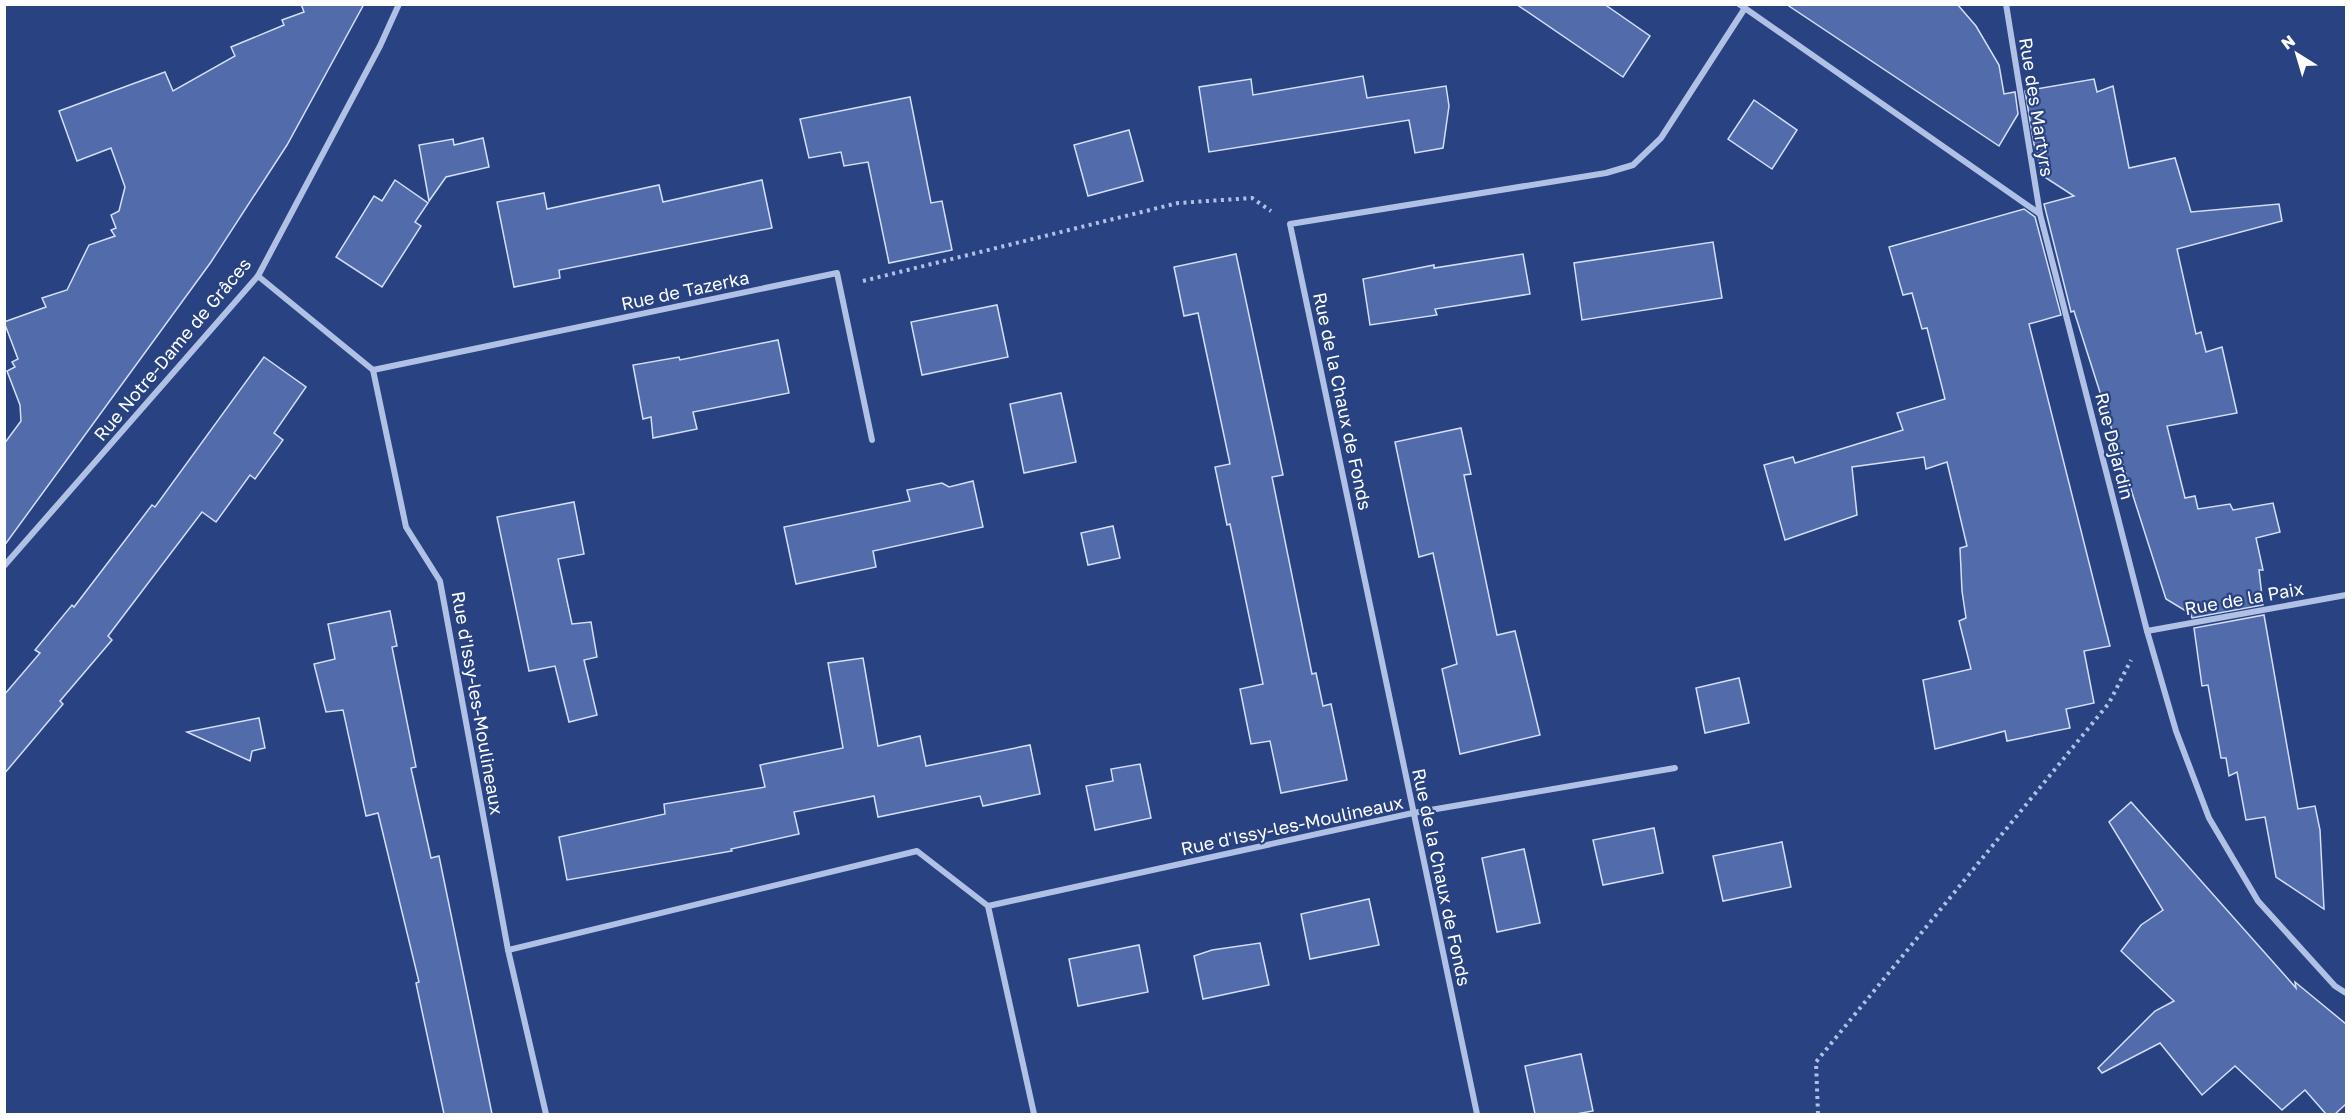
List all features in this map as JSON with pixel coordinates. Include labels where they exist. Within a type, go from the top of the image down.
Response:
[{"type":"street","name":"Rue Notre-Dame de Grâces","points":[[4,566],[258,276],[380,46],[399,4]]},
{"type":"street","name":"Rue des Martyrs","points":[[2006,4],[2040,214]]},
{"type":"street","points":[[1290,224],[1605,173],[1633,165],[1661,138],[1742,6],[2040,214]]},
{"type":"street","name":"Rue Dejardin","points":[[2040,214],[2147,631],[2176,731],[2209,818],[2258,901],[2335,986],[2346,993]]},
{"type":"street","name":"Rue de la Chaux de Fonds","points":[[1290,224],[1478,1114]]},
{"type":"street","points":[[837,273],[872,440]]},
{"type":"street","name":"Rue de Tazerka","points":[[373,370],[837,273]]},
{"type":"street","points":[[258,276],[373,370]]},
{"type":"street","name":"Rue d'Issy-les-Moulineaux","points":[[373,370],[406,527],[440,581],[508,950],[546,1114]]},
{"type":"street","name":"Rue de la Paix","points":[[2147,631],[2346,595]]},
{"type":"street","name":"Rue d'Issy-les-Moulineaux","points":[[988,906],[1413,813],[1675,768]]},
{"type":"street","points":[[508,950],[917,851],[988,906],[1034,1114]]},
{"type":"path","points":[[837,273],[864,281],[1178,203],[1252,198],[1290,224]]},
{"type":"path","points":[[1818,1114],[1816,1062],[2109,703],[2147,631]]},
{"type":"building","points":[[301,4],[364,4],[287,145],[211,262],[4,546],[4,444],[21,421],[20,405],[7,371],[15,367],[12,362],[18,359],[4,322],[46,307],[42,298],[67,290],[89,245],[115,236],[111,230],[116,228],[111,215],[119,211],[125,187],[111,148],[77,161],[59,111],[165,72],[173,91],[235,56],[231,47],[284,25],[282,20],[304,12]]},
{"type":"building","points":[[1516,4],[1604,4],[1650,36],[1623,77]]},
{"type":"building","points":[[1786,4],[1957,4],[1976,26],[1999,65],[2004,94],[2015,92],[2018,114],[1999,146]]},
{"type":"building","points":[[1363,76],[1367,98],[1446,86],[1449,106],[1443,148],[1415,153],[1409,120],[1209,152],[1199,87],[1251,79],[1253,95]]},
{"type":"building","points":[[2094,79],[2097,92],[2113,86],[2129,168],[2175,158],[2191,212],[2279,204],[2282,221],[2177,249],[2196,334],[2201,332],[2206,352],[2222,347],[2237,413],[2167,426],[2185,498],[2195,496],[2198,509],[2230,504],[2233,510],[2273,503],[2280,532],[2256,538],[2263,570],[2259,570],[2263,605],[2192,618],[2191,614],[2166,599],[2074,311],[2071,312],[2044,204],[2074,196],[2043,176],[2034,144],[2025,91]]},
{"type":"building","points":[[910,97],[931,203],[942,201],[952,250],[889,263],[868,162],[844,166],[841,152],[809,158],[800,119]]},
{"type":"building","points":[[1754,100],[1797,130],[1772,169],[1728,139]]},
{"type":"building","points":[[1129,130],[1143,181],[1088,196],[1074,145]]},
{"type":"building","points":[[483,138],[489,167],[446,177],[429,201],[419,145],[453,139],[454,145]]},
{"type":"building","points":[[395,180],[428,203],[415,222],[421,226],[382,287],[336,257],[374,196],[382,201]]},
{"type":"building","points":[[762,180],[772,228],[559,270],[560,278],[514,287],[497,202],[544,193],[547,209],[659,185],[663,202]]},
{"type":"building","points":[[2024,209],[2035,217],[2061,315],[2029,324],[2110,646],[2084,651],[2094,703],[2066,709],[2070,728],[2007,741],[2005,731],[1935,749],[1923,680],[1971,669],[1959,621],[1966,618],[1960,548],[1967,546],[1947,462],[1926,469],[1924,457],[1852,467],[1857,515],[1785,540],[1764,465],[1793,457],[1795,463],[1903,430],[1897,413],[1945,399],[1927,328],[1922,329],[1912,293],[1903,295],[1889,247]]},
{"type":"building","points":[[1713,242],[1722,298],[1582,320],[1574,263]]},
{"type":"building","points":[[1236,254],[1283,475],[1272,477],[1312,674],[1316,673],[1323,706],[1331,704],[1347,780],[1281,793],[1270,741],[1251,744],[1240,689],[1263,684],[1230,524],[1227,525],[1215,467],[1230,464],[1198,313],[1184,316],[1174,267]]},
{"type":"building","points":[[1523,254],[1530,294],[1435,309],[1437,315],[1370,325],[1363,279],[1434,265],[1434,268]]},
{"type":"building","points":[[997,305],[1008,357],[922,375],[911,322]]},
{"type":"building","points":[[778,340],[789,393],[693,412],[697,429],[653,438],[651,417],[643,419],[633,365],[679,357],[680,360]]},
{"type":"building","points":[[264,357],[306,387],[274,433],[283,440],[255,479],[250,475],[216,522],[202,512],[108,636],[112,640],[60,701],[63,704],[4,774],[4,695],[40,653],[35,650],[72,605],[74,607],[152,505],[155,507]]},
{"type":"building","points":[[1061,393],[1076,462],[1024,473],[1010,404]]},
{"type":"building","points":[[1461,428],[1471,474],[1464,475],[1497,635],[1515,631],[1540,735],[1460,754],[1442,669],[1457,664],[1433,553],[1419,557],[1395,442]]},
{"type":"building","points":[[973,481],[983,527],[873,551],[876,567],[796,584],[784,527],[910,501],[907,490],[942,483],[949,487]]},
{"type":"building","points":[[574,502],[584,554],[558,559],[572,624],[591,622],[597,657],[584,660],[597,715],[569,722],[555,666],[529,671],[497,517]]},
{"type":"building","points":[[1113,526],[1120,558],[1088,565],[1081,533]]},
{"type":"building","points":[[390,611],[397,646],[392,647],[416,767],[411,768],[431,858],[439,856],[492,1114],[444,1114],[416,983],[419,982],[378,813],[366,816],[343,710],[326,712],[314,664],[335,659],[328,624]]},
{"type":"building","points":[[2264,615],[2298,809],[2315,806],[2320,830],[2324,909],[2276,877],[2265,817],[2246,820],[2237,772],[2229,776],[2226,758],[2221,758],[2208,685],[2202,686],[2194,628]]},
{"type":"building","points":[[863,658],[878,746],[920,736],[926,766],[1030,745],[1040,794],[983,806],[980,796],[878,817],[874,796],[794,812],[799,834],[731,849],[732,851],[567,880],[559,837],[665,814],[664,804],[765,787],[760,765],[843,748],[828,663]]},
{"type":"building","points":[[1739,678],[1749,723],[1705,733],[1696,688]]},
{"type":"building","points":[[259,718],[265,748],[252,751],[250,761],[187,732]]},
{"type":"building","points":[[1140,764],[1151,818],[1095,830],[1086,786],[1113,781],[1111,769]]},
{"type":"building","points":[[2131,802],[2296,988],[2295,982],[2346,1024],[2346,1104],[2335,1114],[2326,1114],[2305,1090],[2282,1110],[2235,1066],[2202,1095],[2160,1043],[2102,1073],[2098,1068],[2155,1011],[2174,1001],[2121,951],[2141,925],[2163,910],[2109,822]]},
{"type":"building","points":[[1654,828],[1663,873],[1603,885],[1593,840]]},
{"type":"building","points":[[1782,842],[1791,887],[1723,901],[1713,856]]},
{"type":"building","points":[[1524,849],[1540,923],[1497,932],[1482,858]]},
{"type":"building","points":[[1369,899],[1379,945],[1310,959],[1301,914]]},
{"type":"building","points":[[1260,943],[1269,985],[1203,999],[1194,956],[1212,950]]},
{"type":"building","points":[[1139,945],[1148,992],[1078,1006],[1069,959]]},
{"type":"building","points":[[1581,1054],[1593,1111],[1576,1114],[1535,1114],[1525,1066]]}]
